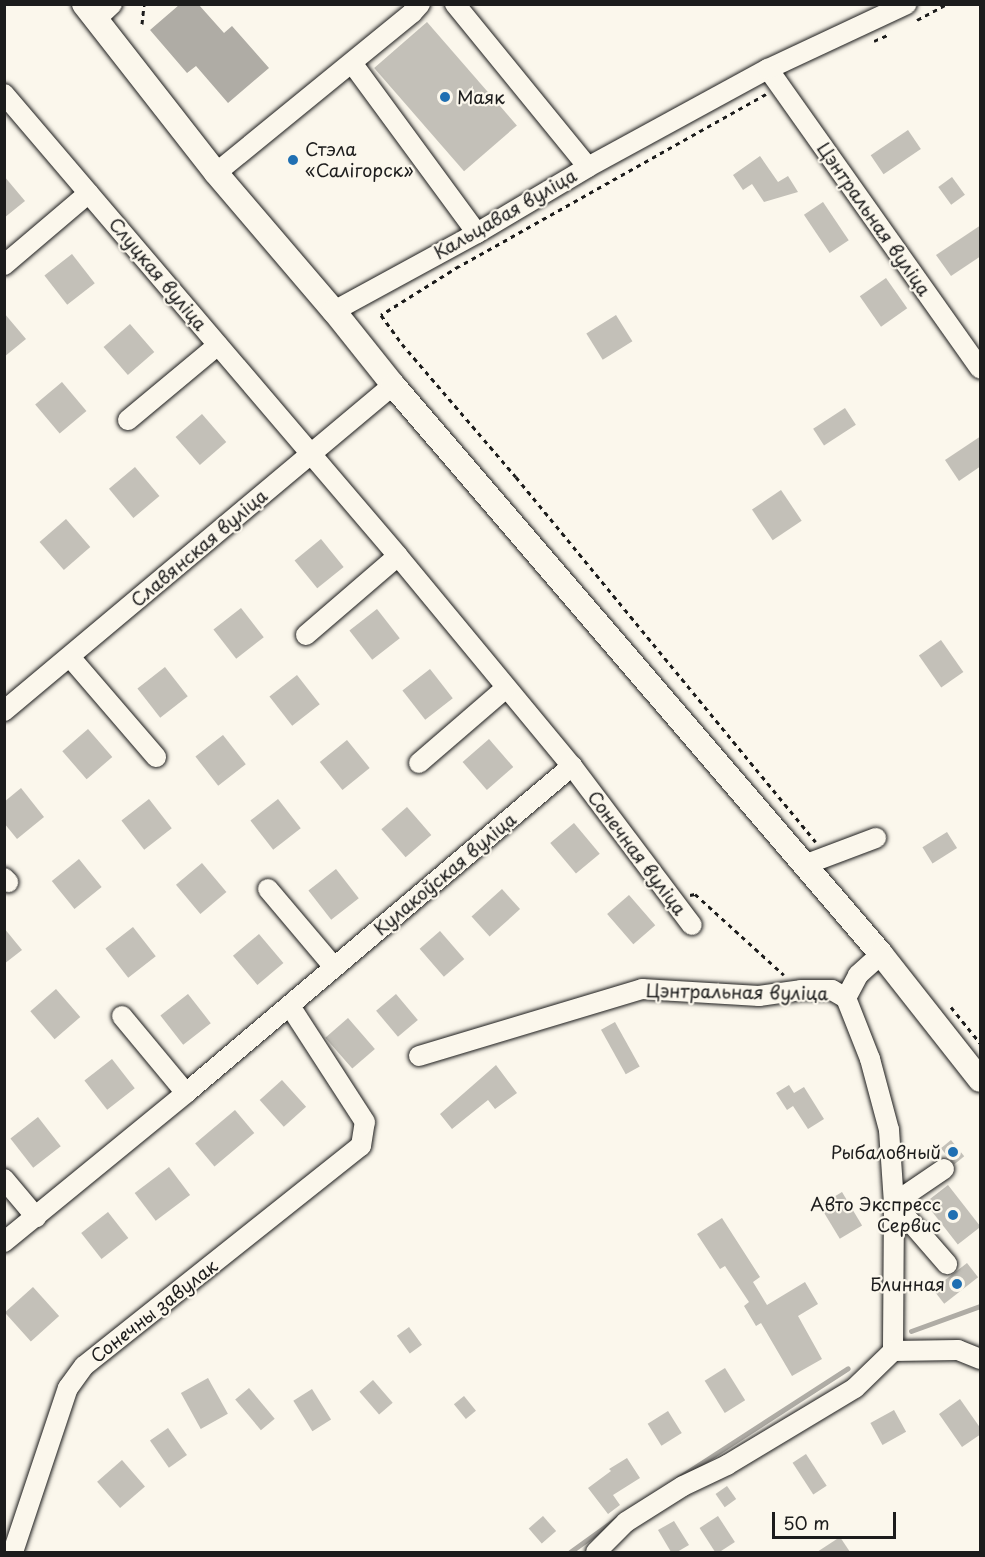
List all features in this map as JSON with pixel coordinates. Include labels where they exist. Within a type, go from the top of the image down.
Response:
[{"type":"main road","points":[[97,9],[216,173],[334,311],[393,385],[881,954],[981,1080]]},
{"type":"street","points":[[216,173],[352,63],[420,4]]},
{"type":"street","name":"Кальцавая вуліца","points":[[334,311],[477,233],[588,167],[455,4]]},
{"type":"street","points":[[588,167],[768,69],[912,12]]},
{"type":"street","points":[[352,63],[477,233]]},
{"type":"street","name":"Цэнтральная вуліца","points":[[768,69],[981,368]]},
{"type":"street","name":"Слуцкая вуліца","points":[[4,94],[311,454]]},
{"type":"street","points":[[4,265],[89,193]]},
{"type":"street","points":[[128,420],[218,345]]},
{"type":"street","name":"Славянская вуліца","points":[[4,711],[393,385]]},
{"type":"street","points":[[311,454],[577,773]]},
{"type":"street","points":[[306,635],[398,556]]},
{"type":"street","points":[[70,657],[156,757]]},
{"type":"street","points":[[419,763],[506,688]]},
{"type":"street","name":"Сонечная вуліца","points":[[577,773],[692,925]]},
{"type":"street","name":"Кулакоўская вуліца","points":[[4,1242],[186,1094],[294,1012],[334,968],[577,773]]},
{"type":"street","points":[[804,865],[876,838]]},
{"type":"street","points":[[268,890],[334,968]]},
{"type":"street","points":[[846,998],[858,975],[881,954]]},
{"type":"street","name":"Цэнтральная вуліца","points":[[419,1056],[642,989],[759,996],[801,990],[832,990],[846,998],[870,1059],[889,1130],[894,1203],[892,1351]]},
{"type":"street","name":"Сонечны завулак","points":[[13,1552],[68,1388],[84,1366],[344,1163],[362,1146],[364,1122],[294,1012]]},
{"type":"street","points":[[122,1016],[186,1094]]},
{"type":"street","points":[[944,1168],[894,1203],[947,1264]]},
{"type":"street","points":[[4,1179],[36,1217]]},
{"type":"street","points":[[596,1552],[626,1522],[683,1486],[727,1465],[855,1388],[892,1351],[958,1350],[981,1359]]},
{"type":"path","points":[[142,24],[144,4]]},
{"type":"path","points":[[912,12],[947,4]]},
{"type":"path","points":[[866,45],[896,31]]},
{"type":"path","points":[[781,86],[459,266],[381,315],[402,344],[779,793],[828,856]]},
{"type":"path","points":[[733,88],[744,106]]},
{"type":"path","points":[[668,895],[695,894],[801,990]]},
{"type":"path","points":[[944,1000],[981,1043]]},
{"type":"shaded area","points":[[179,5],[199,5],[224,33],[232,26],[269,68],[228,103],[196,66],[187,73],[150,30]]},
{"type":"building","name":"Маяк","points":[[427,22],[517,125],[464,171],[374,68]]},
{"type":"building","points":[[908,130],[921,149],[884,174],[871,155]]},
{"type":"building","points":[[760,156],[778,182],[788,176],[798,192],[764,202],[752,184],[743,190],[733,175]]},
{"type":"building","points":[[4,176],[25,201],[4,218]]},
{"type":"building","points":[[952,177],[965,195],[951,205],[938,187]]},
{"type":"building","points":[[823,202],[849,240],[830,253],[804,215]]},
{"type":"building","points":[[981,225],[981,256],[951,276],[936,255]]},
{"type":"building","points":[[72,254],[95,283],[67,305],[44,276]]},
{"type":"building","points":[[886,278],[907,308],[881,327],[860,296]]},
{"type":"building","points":[[4,313],[26,339],[4,357]]},
{"type":"building","points":[[616,315],[632,341],[603,360],[586,334]]},
{"type":"building","points":[[130,324],[154,352],[128,375],[104,347]]},
{"type":"building","points":[[62,382],[86,411],[60,434],[35,404]]},
{"type":"building","points":[[845,408],[856,425],[824,445],[813,429]]},
{"type":"building","points":[[202,414],[226,442],[200,465],[176,437]]},
{"type":"building","points":[[981,436],[981,466],[959,481],[945,460]]},
{"type":"building","points":[[135,467],[159,496],[133,518],[109,489]]},
{"type":"building","points":[[781,490],[802,521],[773,540],[752,510]]},
{"type":"building","points":[[66,519],[90,547],[64,570],[40,542]]},
{"type":"building","points":[[321,539],[344,567],[317,588],[295,560]]},
{"type":"building","points":[[241,608],[264,637],[236,659],[213,630]]},
{"type":"building","points":[[377,609],[400,638],[372,660],[349,631]]},
{"type":"building","points":[[941,640],[963,672],[941,687],[919,655]]},
{"type":"building","points":[[165,667],[188,696],[160,718],[137,689]]},
{"type":"building","points":[[430,669],[453,698],[425,720],[402,691]]},
{"type":"building","points":[[297,675],[320,704],[292,726],[269,697]]},
{"type":"building","points":[[88,729],[112,757],[87,779],[62,751]]},
{"type":"building","points":[[223,735],[246,764],[218,786],[195,757]]},
{"type":"building","points":[[489,739],[513,767],[487,790],[463,762]]},
{"type":"building","points":[[347,740],[370,768],[342,790],[320,762]]},
{"type":"building","points":[[21,788],[44,817],[17,839],[4,823],[4,802]]},
{"type":"building","points":[[149,799],[172,828],[144,850],[121,821]]},
{"type":"building","points":[[278,799],[301,828],[273,850],[250,821]]},
{"type":"building","points":[[407,807],[431,835],[406,857],[381,829]]},
{"type":"building","points":[[574,823],[600,854],[576,874],[550,843]]},
{"type":"building","points":[[947,832],[957,848],[932,863],[922,847]]},
{"type":"building","points":[[79,859],[102,887],[74,909],[52,881]]},
{"type":"building","points":[[202,863],[226,892],[200,914],[176,885]]},
{"type":"building","points":[[336,869],[359,898],[331,920],[308,891]]},
{"type":"building","points":[[502,889],[520,909],[490,936],[472,916]]},
{"type":"building","points":[[629,895],[655,925],[633,944],[607,914]]},
{"type":"building","points":[[133,927],[156,956],[128,978],[105,949]]},
{"type":"building","points":[[4,928],[22,950],[4,964]]},
{"type":"building","points":[[440,931],[464,959],[444,977],[420,949]]},
{"type":"building","points":[[259,934],[283,963],[257,985],[233,956]]},
{"type":"building","points":[[56,989],[80,1017],[55,1039],[30,1011]]},
{"type":"building","points":[[188,994],[211,1023],[183,1045],[160,1016]]},
{"type":"building","points":[[396,994],[418,1020],[398,1037],[376,1011]]},
{"type":"building","points":[[348,1018],[375,1049],[352,1069],[325,1038]]},
{"type":"building","points":[[615,1022],[640,1067],[626,1074],[601,1030]]},
{"type":"building","points":[[112,1059],[135,1088],[107,1110],[84,1081]]},
{"type":"building","points":[[496,1065],[517,1093],[495,1109],[488,1100],[452,1129],[440,1114]]},
{"type":"building","points":[[282,1080],[306,1107],[284,1127],[260,1100]]},
{"type":"building","points":[[789,1085],[794,1093],[804,1087],[824,1119],[808,1129],[793,1106],[787,1110],[776,1093]]},
{"type":"building","points":[[235,1110],[254,1133],[214,1166],[195,1143]]},
{"type":"building","points":[[38,1117],[61,1146],[33,1168],[10,1139]]},
{"type":"building","name":"Рыбаловный","points":[[951,1140],[964,1156],[954,1165],[941,1148]]},
{"type":"building","points":[[169,1167],[190,1195],[156,1221],[135,1193]]},
{"type":"building","name":"Авто Экспресс Сервис","points":[[948,1185],[980,1226],[958,1245],[925,1203]]},
{"type":"building","points":[[842,1192],[862,1225],[840,1239],[820,1205]]},
{"type":"building","points":[[108,1212],[128,1238],[102,1259],[81,1233]]},
{"type":"building","points":[[722,1218],[760,1277],[753,1282],[767,1305],[805,1282],[818,1304],[798,1316],[822,1359],[792,1376],[761,1323],[756,1326],[744,1306],[749,1302],[725,1266],[720,1269],[697,1234]]},
{"type":"building","name":"Блинная","points":[[967,1263],[978,1277],[944,1304],[933,1289]]},
{"type":"building","points":[[33,1287],[59,1316],[31,1341],[5,1312]]},
{"type":"building","points":[[409,1327],[422,1345],[410,1354],[397,1336]]},
{"type":"building","points":[[725,1368],[745,1400],[725,1413],[705,1381]]},
{"type":"building","points":[[208,1378],[228,1414],[201,1429],[181,1393]]},
{"type":"building","points":[[373,1380],[393,1403],[379,1414],[359,1392]]},
{"type":"building","points":[[249,1388],[275,1419],[261,1430],[235,1400]]},
{"type":"building","points":[[312,1389],[331,1420],[312,1431],[293,1401]]},
{"type":"building","points":[[464,1396],[476,1411],[466,1419],[454,1404]]},
{"type":"building","points":[[960,1399],[981,1429],[981,1434],[962,1447],[939,1414]]},
{"type":"building","points":[[894,1410],[906,1432],[883,1445],[870,1423]]},
{"type":"building","points":[[668,1411],[682,1433],[661,1446],[648,1424]]},
{"type":"building","points":[[168,1428],[187,1455],[169,1468],[150,1441]]},
{"type":"building","points":[[806,1454],[827,1486],[813,1495],[793,1463]]},
{"type":"building","points":[[627,1458],[640,1478],[613,1495],[620,1505],[608,1514],[588,1488],[611,1471],[609,1469]]},
{"type":"building","points":[[122,1460],[145,1486],[120,1508],[97,1482]]},
{"type":"building","points":[[727,1486],[736,1499],[725,1507],[716,1494]]},
{"type":"building","points":[[543,1516],[556,1531],[542,1544],[529,1528]]},
{"type":"building","points":[[718,1516],[735,1542],[719,1552],[715,1552],[700,1528]]},
{"type":"building","points":[[674,1521],[689,1545],[677,1552],[671,1552],[658,1530]]},
{"type":"building","points":[[840,1537],[850,1552],[817,1552]]},
{"type":"waterway","points":[[911,1331],[980,1306]]},
{"type":"waterway","points":[[678,1478],[848,1368]]},
{"type":"waterway","points":[[570,1552],[620,1516]]},
{"type":"place","name":"Маяк","points":[[445,97]]},
{"type":"place","name":"Стэла «Салігорск»","points":[[293,160]]},
{"type":"place","name":"Рыбаловный","points":[[953,1152]]},
{"type":"place","name":"Авто Экспресс Сервис","points":[[953,1215]]},
{"type":"place","name":"Блинная","points":[[957,1284]]}]
